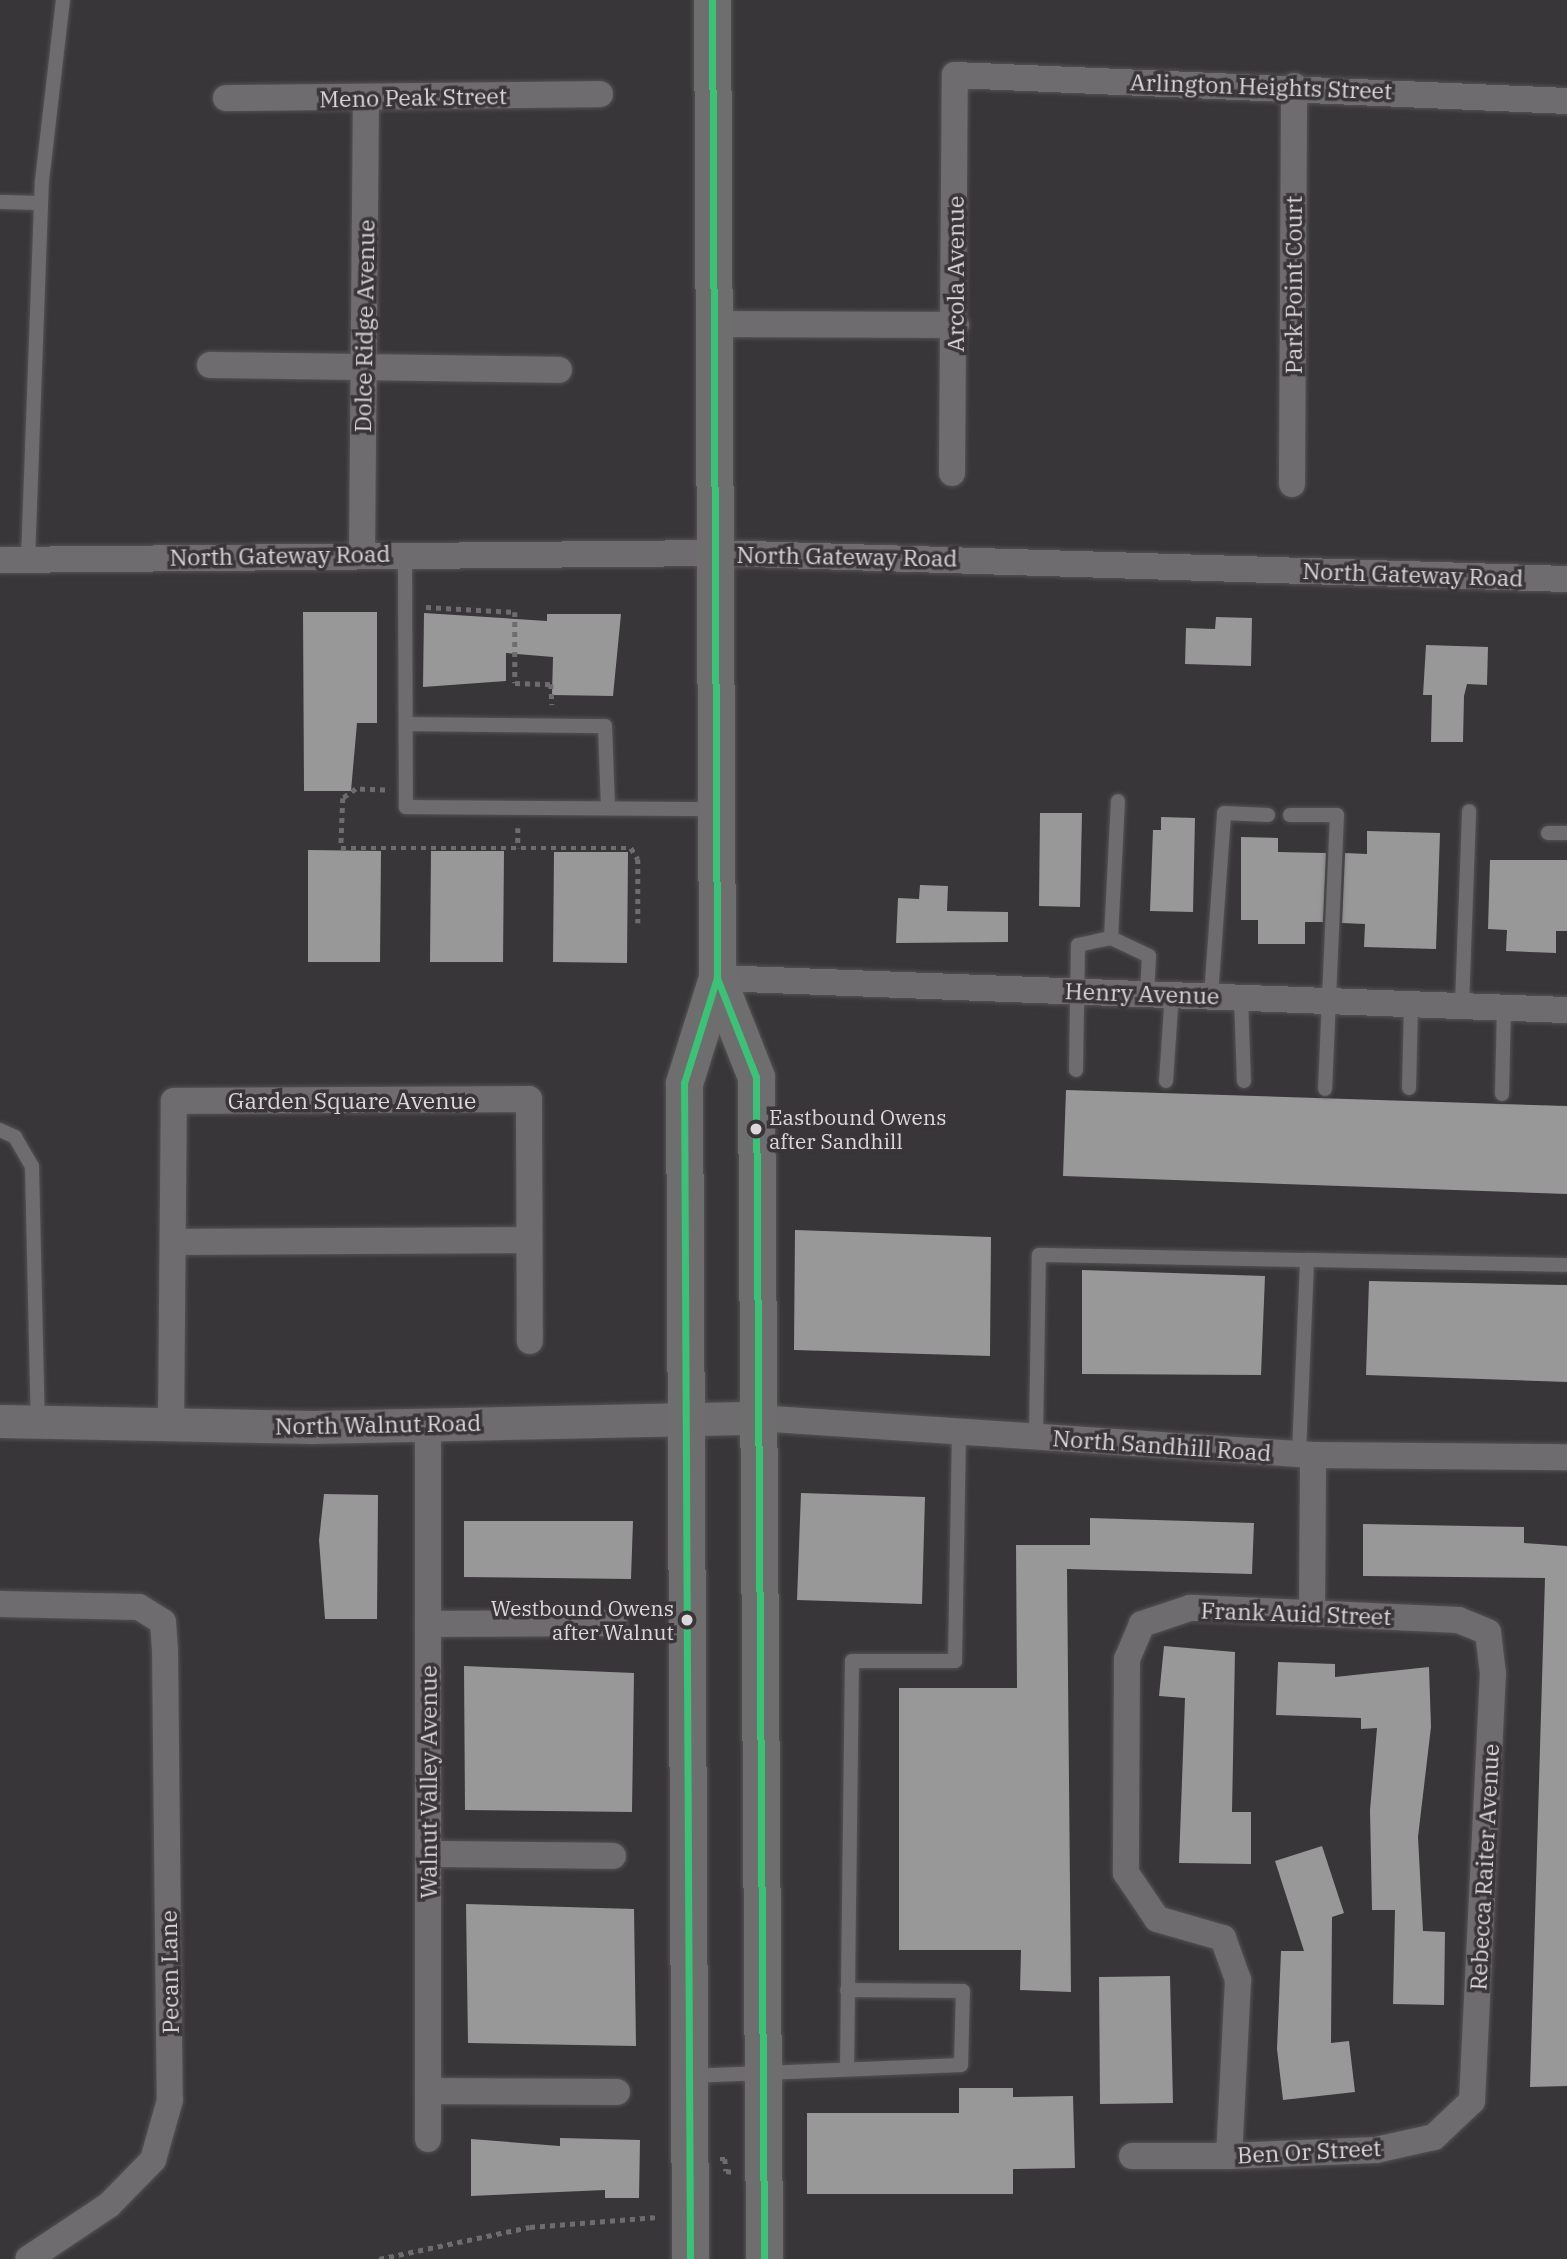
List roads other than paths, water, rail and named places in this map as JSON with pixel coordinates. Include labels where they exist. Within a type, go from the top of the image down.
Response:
[{"type":"main road","points":[[690,2259],[681,2186],[689,2077],[684,1083],[718,978],[712,0]]},
{"type":"main road","points":[[718,978],[756,1077],[764,2259]]},
{"type":"street","name":"Arlington Heights Street","points":[[955,75],[1294,86],[1567,101]]},
{"type":"street","name":"Arcola Avenue","points":[[952,473],[956,325],[955,75]]},
{"type":"street","name":"Park Point Court","points":[[1292,484],[1294,86]]},
{"type":"street","name":"Meno Peak Street","points":[[226,97],[366,98],[600,94]]},
{"type":"street","name":"Dolce Ridge Avenue","points":[[362,554],[366,98]]},
{"type":"street","points":[[714,324],[956,325]]},
{"type":"street","points":[[210,365],[559,370]]},
{"type":"street","name":"North Gateway Road","points":[[0,560],[405,553],[716,553],[1567,579]]},
{"type":"street","name":"Henry Avenue","points":[[718,978],[1567,1010]]},
{"type":"street","name":"Garden Square Avenue","points":[[171,1424],[174,1101],[529,1098],[530,1341]]},
{"type":"street","points":[[173,1242],[530,1240]]},
{"type":"street","name":"North Walnut Road","points":[[0,1421],[428,1424],[757,1418]]},
{"type":"street","name":"North Sandhill Road","points":[[757,1418],[959,1434],[1306,1454],[1567,1457]]},
{"type":"street","name":"Walnut Valley Avenue","points":[[428,1424],[428,2139]]},
{"type":"street","points":[[1306,1454],[1312,1611]]},
{"type":"street","name":"Pecan Lane","points":[[0,1604],[139,1606],[163,1622],[170,2100],[153,2160],[109,2205],[28,2259]]},
{"type":"street","name":"Frank Auid Street","points":[[1229,2156],[1238,1980],[1223,1938],[1157,1919],[1126,1873],[1127,1659],[1143,1625],[1165,1614],[1312,1611],[1460,1620],[1488,1632]]},
{"type":"street","points":[[428,1624],[614,1623]]},
{"type":"street","name":"Rebecca Raiter Avenue","points":[[1472,2101],[1493,1674],[1488,1632]]},
{"type":"street","points":[[428,1854],[613,1856]]},
{"type":"street","points":[[428,2091],[617,2092]]},
{"type":"street","name":"Ben Or Street","points":[[1132,2156],[1229,2156],[1376,2150],[1434,2137],[1472,2101]]},
{"type":"lane","points":[[29,559],[41,203],[63,0]]},
{"type":"lane","points":[[0,202],[41,203]]},
{"type":"lane","points":[[405,553],[406,807],[717,809]]},
{"type":"lane","points":[[407,724],[605,726],[608,808]]},
{"type":"lane","points":[[1111,938],[1118,801]]},
{"type":"lane","points":[[1462,1005],[1469,811]]},
{"type":"lane","points":[[1211,996],[1224,813],[1268,815]]},
{"type":"lane","points":[[1290,815],[1337,815],[1326,1002],[1325,1088]]},
{"type":"lane","points":[[1548,833],[1567,833]]},
{"type":"lane","points":[[1076,1070],[1073,991],[1078,945],[1111,938],[1149,956],[1160,994],[1166,1081]]},
{"type":"lane","points":[[1241,997],[1244,1081]]},
{"type":"lane","points":[[1409,1088],[1411,1004]]},
{"type":"lane","points":[[1502,1094],[1504,1007]]},
{"type":"lane","points":[[0,1130],[15,1137],[32,1166],[38,1422]]},
{"type":"lane","points":[[1036,1437],[1039,1255],[1567,1265]]},
{"type":"lane","points":[[1306,1454],[1307,1260]]},
{"type":"lane","points":[[847,2070],[852,1661],[955,1661],[959,1434]]},
{"type":"lane","points":[[689,2077],[961,2065],[962,1990],[847,1990]]},
{"type":"place","name":"Eastbound Owens after Sandhill","points":[[756,1129]]},
{"type":"place","name":"Westbound Owens after Walnut","points":[[687,1620]]}]
